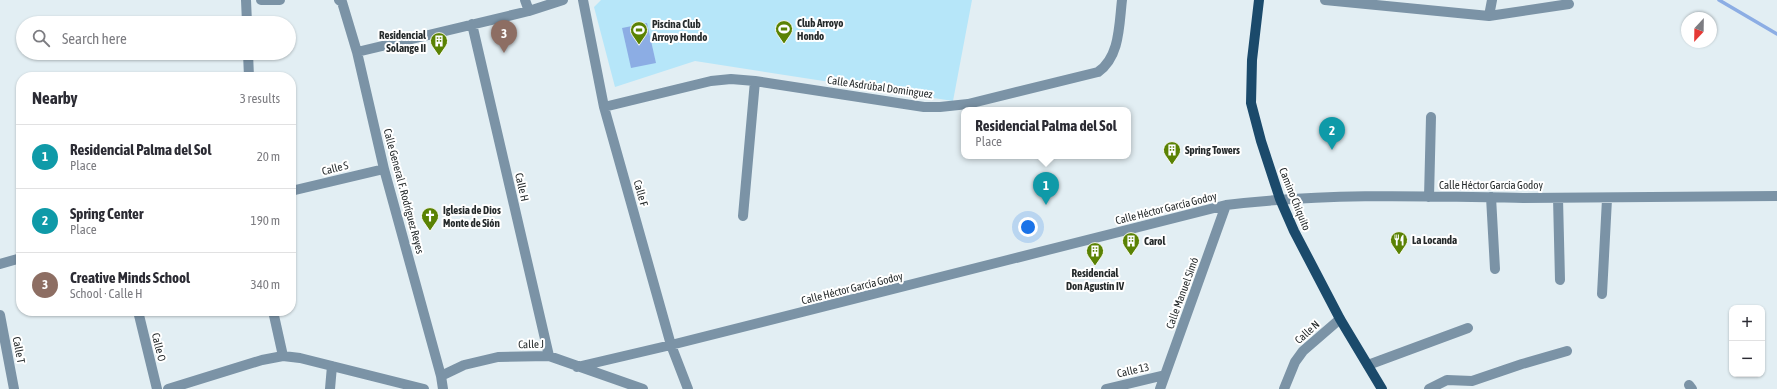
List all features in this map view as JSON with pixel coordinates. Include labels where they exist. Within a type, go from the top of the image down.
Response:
[{"type":"main road","name":"Camino Chiquito","points":[[1259,0],[1252,60],[1251,103],[1261,141],[1280,199],[1294,231],[1340,319],[1382,389]]},
{"type":"street","points":[[246,0],[247,16]]},
{"type":"street","points":[[261,0],[280,0]]},
{"type":"street","name":"Calle General F. Rodríguez Reyes","points":[[339,0],[342,2],[358,52],[384,169],[441,376],[443,389]]},
{"type":"street","points":[[525,0],[529,11]]},
{"type":"street","points":[[358,52],[529,11],[563,0]]},
{"type":"street","name":"Calle F","points":[[583,0],[604,107],[672,345],[688,389]]},
{"type":"street","name":"Calle Asdrúbal Domínguez","points":[[604,107],[711,81],[731,79],[755,81],[924,107],[940,108],[968,104],[1098,72],[1111,60],[1116,45],[1122,0]]},
{"type":"street","points":[[1325,0],[1489,16],[1569,4]]},
{"type":"street","points":[[1489,16],[1492,0]]},
{"type":"street","name":"Calle H","points":[[472,24],[549,356]]},
{"type":"street","points":[[248,60],[249,72]]},
{"type":"street","points":[[743,216],[755,81]]},
{"type":"street","points":[[1429,197],[1431,117]]},
{"type":"street","name":"Calle S","points":[[296,190],[384,169]]},
{"type":"street","name":"Calle Héctor García Godoy","points":[[577,367],[672,345],[1226,205],[1280,199],[1429,197],[1607,199],[1777,196]]},
{"type":"street","points":[[1490,197],[1495,269]]},
{"type":"street","points":[[1558,198],[1560,280]]},
{"type":"street","points":[[1602,294],[1607,199]]},
{"type":"street","name":"Calle Manuel Simó","points":[[1160,389],[1226,205]]},
{"type":"street","points":[[0,264],[16,259]]},
{"type":"street","name":"Calle T","points":[[0,315],[14,389]]},
{"type":"street","name":"Calle O","points":[[139,316],[157,389]]},
{"type":"street","points":[[273,316],[283,356]]},
{"type":"street","name":"Calle N","points":[[1284,389],[1295,362],[1303,352],[1340,319]]},
{"type":"street","points":[[1368,365],[1468,328]]},
{"type":"street","points":[[1429,389],[1447,380],[1472,381],[1522,364],[1567,352]]},
{"type":"street","points":[[168,389],[262,360],[283,356],[300,358],[424,389]]},
{"type":"street","name":"Calle J","points":[[441,376],[464,365],[498,357],[549,356],[642,389]]},
{"type":"street","points":[[330,389],[332,366]]},
{"type":"street","name":"Calle 13","points":[[1106,389],[1165,375]]},
{"type":"shaded area","name":"Club Arroyo Hondo","points":[[601,0],[972,0],[953,101],[695,61],[615,87],[594,7]]},
{"type":"water","name":"Piscina Club Arroyo Hondo","points":[[647,23],[656,63],[631,68],[622,28]]},
{"type":"waterway","points":[[1719,0],[1777,34]]},
{"type":"place","name":"Club Arroyo Hondo","points":[[784,44]]},
{"type":"place","name":"Piscina Club Arroyo Hondo","points":[[639,45]]},
{"type":"place","name":"Creative Minds School","points":[[504,53]]},
{"type":"place","name":"Residencial Solange II","points":[[439,56]]},
{"type":"place","name":"Spring Center","points":[[1332,150]]},
{"type":"place","name":"Spring Towers","points":[[1172,165]]},
{"type":"place","name":"Residencial Palma del Sol","points":[[1046,205]]},
{"type":"place","name":"Iglesia de Dios Monte de Sión","points":[[430,231]]},
{"type":"place","name":"La Locanda","points":[[1399,255]]},
{"type":"place","name":"Carol","points":[[1131,256]]},
{"type":"place","name":"Residencial Don Agustín IV","points":[[1095,266]]}]
